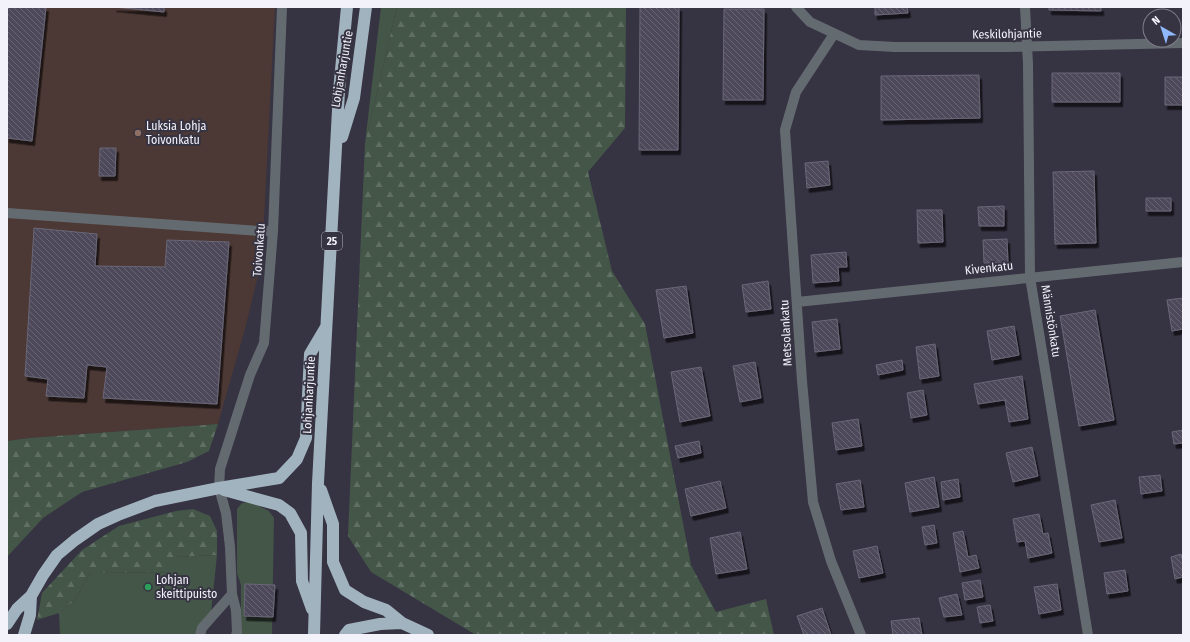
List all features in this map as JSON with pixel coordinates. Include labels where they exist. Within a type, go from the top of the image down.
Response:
[{"type":"highway","name":"Lohjanharjuntie","points":[[314,635],[318,483],[337,158],[339,91],[347,7]]},
{"type":"highway","name":"Lohjanharjuntie","points":[[337,158],[354,98],[366,7]]},
{"type":"highway","points":[[7,624],[17,609],[31,596],[57,555],[98,524],[155,501],[279,478],[297,459],[306,438],[310,354],[327,324]]},
{"type":"highway","points":[[318,483],[333,524],[333,562],[345,590],[364,602],[386,610],[402,623],[428,635]]},
{"type":"highway","points":[[219,488],[279,504],[290,513],[302,533],[302,581],[314,617]]},
{"type":"highway","points":[[24,635],[30,615],[31,596]]},
{"type":"highway","points":[[345,635],[349,630],[380,624],[402,623]]},
{"type":"street","name":"Toivonkatu","points":[[236,635],[236,610],[232,594],[230,547],[226,513],[219,488],[220,469],[250,375],[264,343],[273,231],[282,7]]},
{"type":"street","name":"Keskilohjantie","points":[[796,7],[810,22],[859,45],[895,47],[1027,47],[1183,44]]},
{"type":"street","name":"Männistönkatu","points":[[1025,7],[1027,47],[1030,277],[1088,635]]},
{"type":"street","name":"Metsolankatu","points":[[834,34],[796,92],[785,130],[802,381],[814,502],[831,561],[861,635]]},
{"type":"street","points":[[7,213],[273,231]]},
{"type":"street","name":"Kivenkatu","points":[[797,302],[1183,262]]},
{"type":"street","points":[[200,635],[202,628],[232,594]]},
{"type":"shaded area","name":"Luksia Lohja Toivonkatu","points":[[7,7],[275,7],[262,259],[245,329],[218,424],[29,438],[7,441]]},
{"type":"green space","points":[[381,7],[397,7],[365,143]]},
{"type":"green space","points":[[397,7],[626,7],[625,128],[588,172],[612,271],[645,324],[691,565],[716,612],[766,599],[774,635],[476,635],[371,572],[348,536],[365,143]]},
{"type":"green space","points":[[218,424],[209,451],[187,462],[82,492],[43,518],[7,557],[7,441],[29,438]]},
{"type":"green space","points":[[251,502],[269,511],[274,518],[272,635],[241,635],[241,585],[237,573],[237,509],[242,503]]},
{"type":"green space","points":[[193,509],[210,516],[217,531],[217,555],[176,557],[176,572],[90,573],[75,600],[59,613],[37,620],[42,593],[82,550],[119,526],[176,511]]},
{"type":"green space","name":"Lohjan skeittipuisto","points":[[217,555],[211,613],[194,635],[60,635],[59,613],[75,600],[90,573],[176,572],[176,557]]},
{"type":"building","points":[[7,7],[46,7],[32,141],[7,138]]},
{"type":"building","points":[[114,7],[164,7],[164,12]]},
{"type":"building","points":[[640,7],[679,7],[678,150],[639,150]]},
{"type":"building","points":[[875,7],[907,7],[908,13],[875,15]]},
{"type":"building","points":[[1049,7],[1101,7],[1101,11],[1049,10]]},
{"type":"building","points":[[724,9],[764,9],[763,100],[723,100]]},
{"type":"building","points":[[1052,73],[1120,73],[1120,102],[1052,102]]},
{"type":"building","points":[[979,75],[980,118],[881,120],[881,76]]},
{"type":"building","points":[[1165,77],[1183,77],[1183,105],[1165,105]]},
{"type":"building","points":[[100,148],[116,148],[115,176],[99,176]]},
{"type":"building","points":[[828,161],[830,185],[807,188],[805,163]]},
{"type":"building","points":[[1094,171],[1096,243],[1055,244],[1053,172]]},
{"type":"building","points":[[1146,198],[1171,198],[1171,211],[1146,211]]},
{"type":"building","points":[[1004,206],[1004,226],[979,226],[978,207]]},
{"type":"building","points":[[917,210],[942,210],[943,242],[918,243]]},
{"type":"building","points":[[34,228],[97,234],[95,266],[165,267],[167,240],[229,242],[217,404],[103,398],[107,367],[87,365],[84,398],[46,396],[48,379],[25,376]]},
{"type":"building","points":[[1007,239],[1008,263],[984,263],[983,240]]},
{"type":"building","points":[[846,252],[847,267],[838,267],[839,281],[813,283],[811,255]]},
{"type":"building","points":[[768,281],[771,309],[746,312],[742,285]]},
{"type":"building","points":[[686,286],[693,333],[664,338],[656,290]]},
{"type":"building","points":[[1183,298],[1183,329],[1172,331],[1167,300]]},
{"type":"building","points":[[1095,310],[1114,420],[1079,426],[1060,316]]},
{"type":"building","points":[[837,319],[840,349],[815,352],[812,322]]},
{"type":"building","points":[[1014,326],[1019,355],[992,360],[987,331]]},
{"type":"building","points":[[935,344],[939,376],[920,379],[916,347]]},
{"type":"building","points":[[902,360],[903,370],[878,375],[876,365]]},
{"type":"building","points":[[755,362],[761,398],[740,402],[733,366]]},
{"type":"building","points":[[701,367],[710,416],[680,422],[671,372]]},
{"type":"building","points":[[1022,376],[1028,419],[1009,422],[1005,400],[978,404],[974,384]]},
{"type":"building","points":[[923,390],[927,415],[911,418],[907,393]]},
{"type":"building","points":[[858,419],[862,446],[836,450],[832,423]]},
{"type":"building","points":[[1183,430],[1183,443],[1174,444],[1172,432]]},
{"type":"building","points":[[699,441],[701,453],[678,458],[675,446]]},
{"type":"building","points":[[1032,447],[1038,476],[1013,482],[1006,453]]},
{"type":"building","points":[[1160,475],[1162,491],[1141,494],[1139,477]]},
{"type":"building","points":[[934,477],[939,507],[910,512],[905,483]]},
{"type":"building","points":[[958,479],[960,497],[943,500],[941,482]]},
{"type":"building","points":[[860,480],[864,507],[841,510],[836,484]]},
{"type":"building","points":[[720,481],[726,508],[691,516],[685,489]]},
{"type":"building","points":[[1115,500],[1122,538],[1099,542],[1091,505]]},
{"type":"building","points":[[1039,514],[1043,534],[1048,533],[1052,553],[1028,558],[1025,541],[1017,542],[1013,519]]},
{"type":"building","points":[[934,525],[937,543],[925,545],[922,527]]},
{"type":"building","points":[[963,531],[968,557],[976,555],[979,568],[960,572],[953,533]]},
{"type":"building","points":[[740,532],[747,569],[716,574],[710,538]]},
{"type":"building","points":[[877,546],[883,573],[859,578],[853,551]]},
{"type":"building","points":[[1181,554],[1183,562],[1183,577],[1175,579],[1171,557]]},
{"type":"building","points":[[1125,570],[1128,591],[1107,594],[1104,573]]},
{"type":"building","points":[[980,580],[983,597],[965,600],[962,583]]},
{"type":"building","points":[[245,584],[275,585],[273,617],[244,616]]},
{"type":"building","points":[[1057,584],[1061,610],[1039,614],[1034,587]]},
{"type":"building","points":[[957,594],[962,615],[944,617],[939,598]]},
{"type":"building","points":[[990,605],[993,621],[980,623],[977,607]]},
{"type":"building","points":[[822,608],[831,635],[804,635],[797,616]]},
{"type":"building","points":[[919,618],[922,635],[893,635],[891,621]]},
{"type":"place","name":"Luksia Lohja Toivonkatu","points":[[138,133]]},
{"type":"place","name":"Lohjan skeittipuisto","points":[[148,587]]}]
